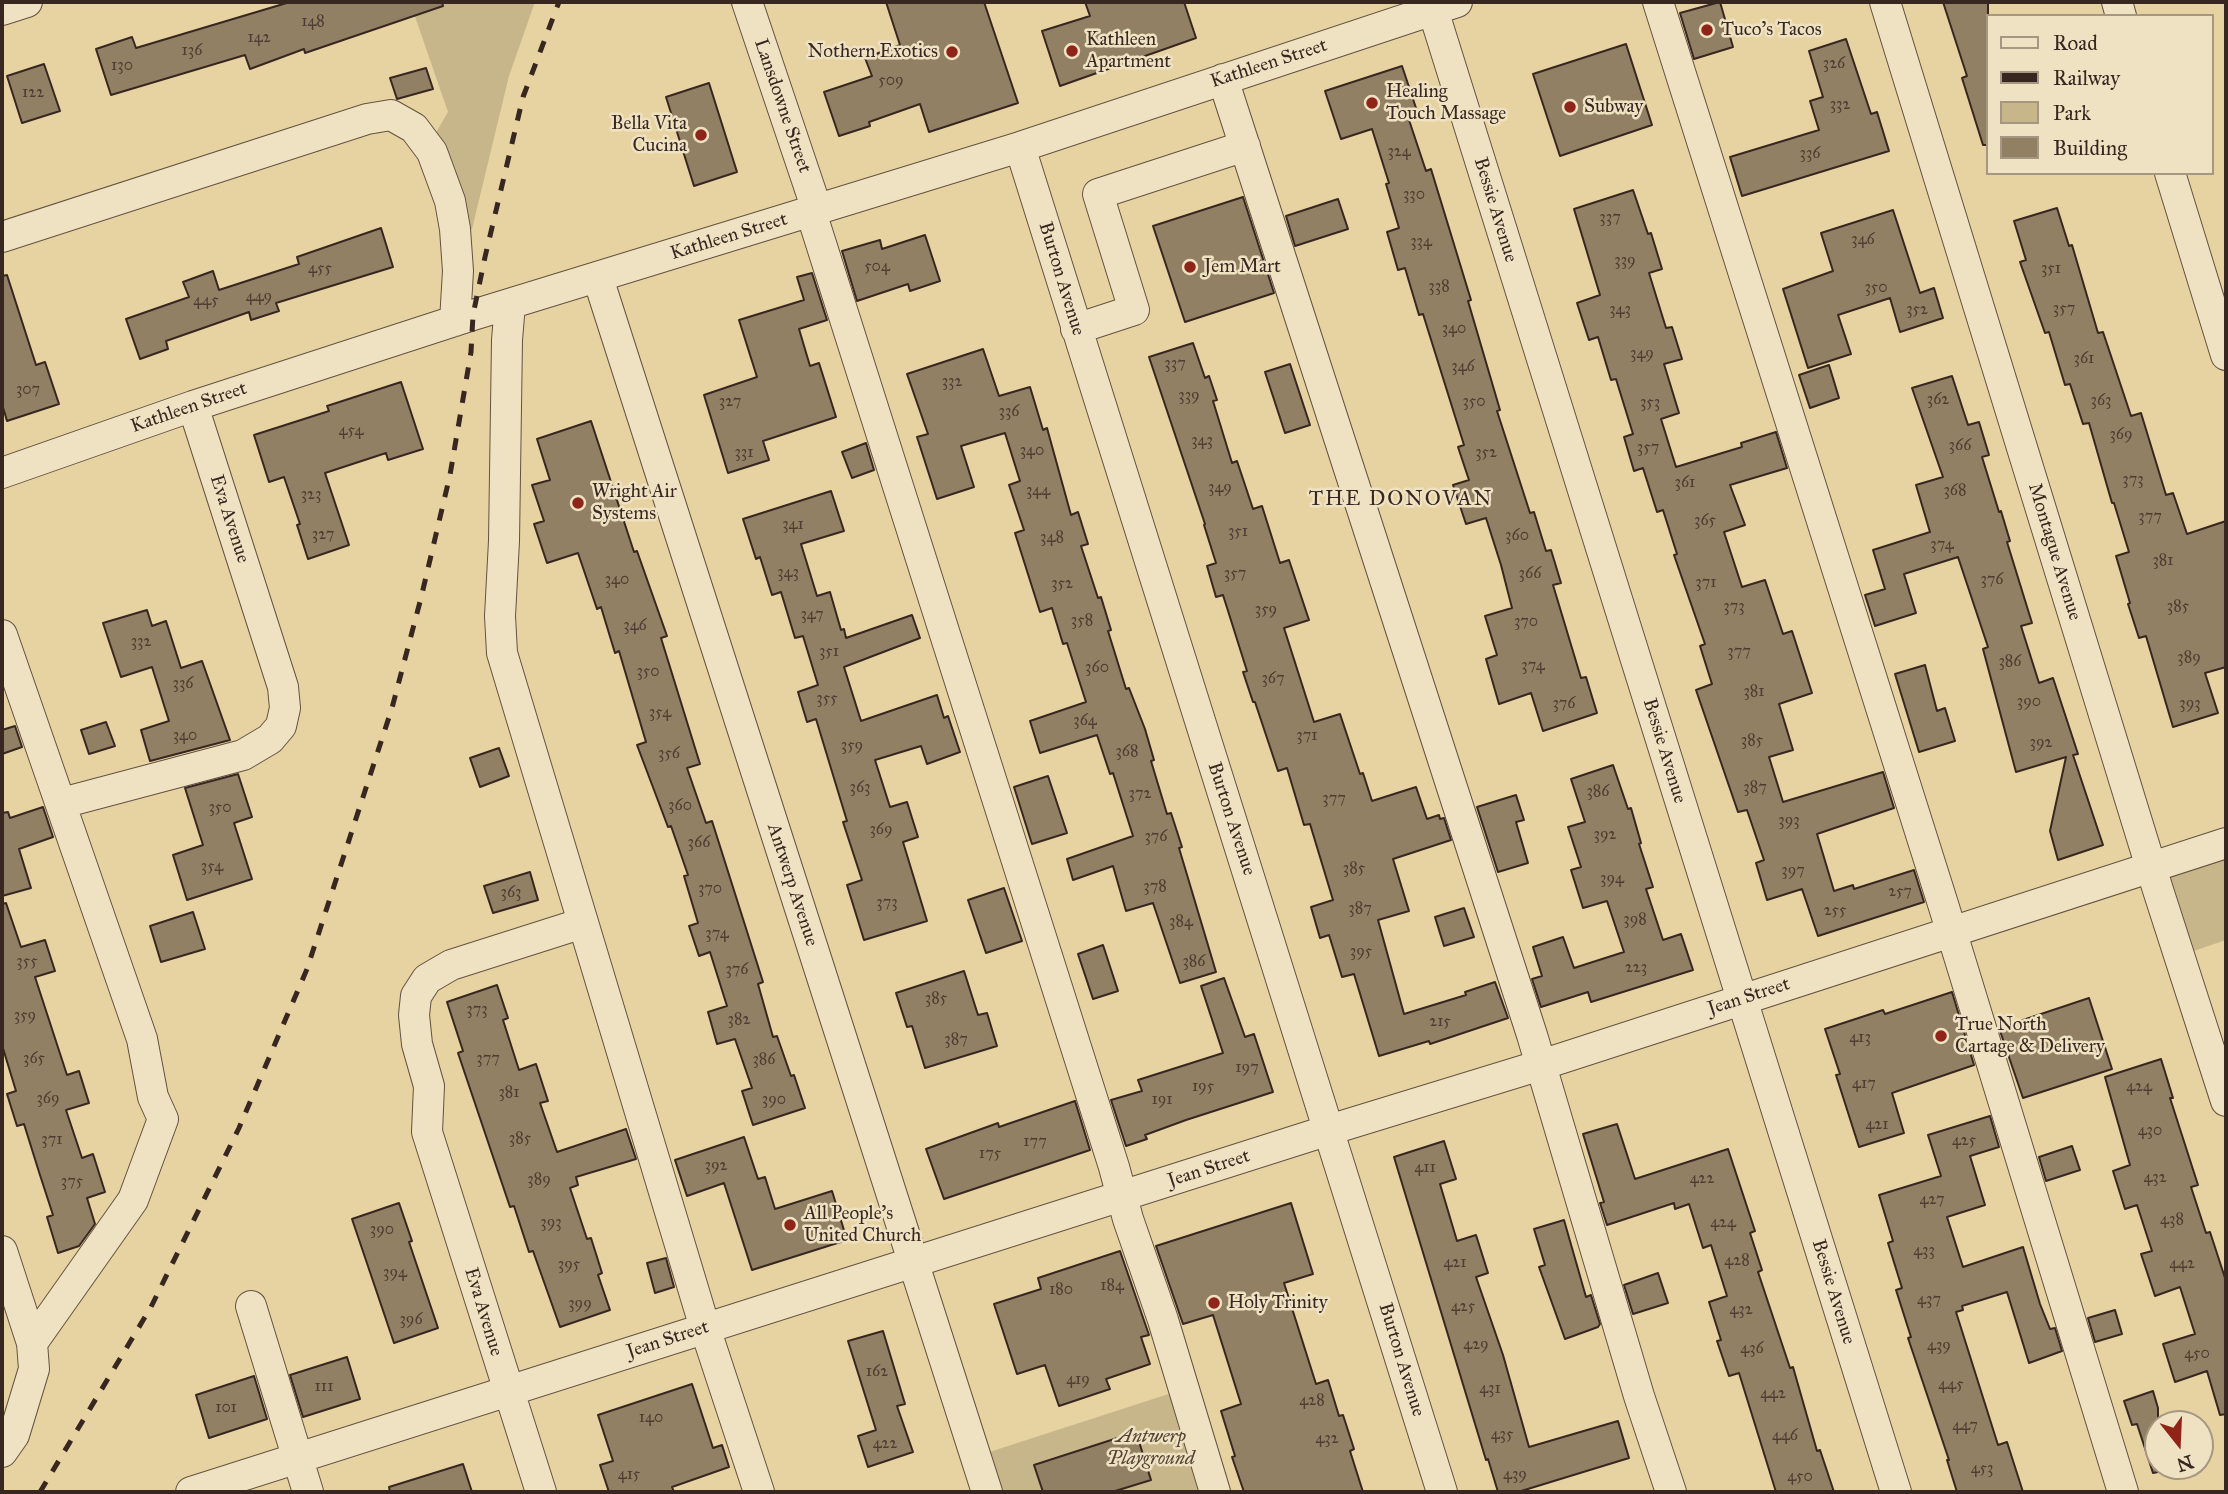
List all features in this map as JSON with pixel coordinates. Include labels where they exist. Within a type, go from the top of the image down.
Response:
[{"type":"street","points":[[2,10],[27,2]]},
{"type":"street","name":"Lansdowne Street","points":[[747,2],[1215,1492]]},
{"type":"street","points":[[1658,2],[1951,931],[2123,1492]]},
{"type":"street","name":"Montague Avenue","points":[[1885,2],[2226,1101]]},
{"type":"street","name":"Kathleen Street","points":[[2,473],[193,406],[455,321],[1020,146],[1445,6]]},
{"type":"street","name":"Bessie Avenue","points":[[1445,6],[1742,1000],[1896,1492]]},
{"type":"street","points":[[1223,79],[1541,1065],[1639,1396],[1671,1492]]},
{"type":"street","points":[[2,237],[367,119],[391,116],[414,128],[432,152],[450,201],[456,229],[458,271],[455,321]]},
{"type":"street","name":"Burton Avenue","points":[[1020,146],[1442,1492]]},
{"type":"street","points":[[1076,328],[1134,310],[1098,194],[1245,146]]},
{"type":"street","points":[[2171,175],[2226,355]]},
{"type":"street","name":"Antwerp Avenue","points":[[598,278],[987,1492]]},
{"type":"street","points":[[510,304],[499,634],[512,689],[705,1328],[759,1492]]},
{"type":"street","name":"Eva Avenue","points":[[62,803],[243,755],[270,739],[281,726],[285,708],[283,687],[193,406]]},
{"type":"street","points":[[2,635],[142,1039],[153,1097],[163,1119],[133,1200],[32,1343]]},
{"type":"street","name":"Jean Street","points":[[191,1492],[1541,1065],[2226,843]]},
{"type":"street","name":"Eva Avenue","points":[[541,1492],[427,1132],[429,1086],[414,1015],[416,996],[427,979],[451,965],[583,923]]},
{"type":"street","points":[[2,1251],[32,1343],[34,1369],[13,1435],[2,1452]]},
{"type":"street","points":[[251,1306],[308,1492]]},
{"type":"green space","points":[[410,2],[535,2],[509,76],[472,229],[458,234],[434,136],[448,112]]},
{"type":"green space","points":[[2226,841],[2226,940],[2182,955],[2152,864]]},
{"type":"green space","name":"Antwerp Playground","points":[[1181,1390],[1213,1492],[989,1492],[977,1456]]},
{"type":"building","points":[[290,2],[442,2],[443,6],[305,53],[304,49],[250,69],[245,55],[111,95],[96,49],[132,37],[136,48]]},
{"type":"building","name":"Nothern Exotics","points":[[886,2],[984,2],[1018,103],[929,132],[920,104],[839,136],[824,92],[872,76],[865,58],[900,45]]},
{"type":"building","points":[[1085,2],[1184,2],[1196,38],[1060,86],[1042,31],[1090,16]]},
{"type":"building","name":"Tuco's Tacos","points":[[1720,2],[1733,47],[1694,59],[1680,13]]},
{"type":"building","points":[[1943,2],[1988,2],[1986,145],[1983,145],[1962,78],[1967,76]]},
{"type":"building","points":[[1846,39],[1871,114],[1877,112],[1889,151],[1742,196],[1730,157],[1819,130],[1810,101],[1823,97],[1809,51]]},
{"type":"building","points":[[1626,44],[1652,125],[1560,156],[1533,74]]},
{"type":"building","points":[[44,64],[60,111],[22,123],[7,76]]},
{"type":"building","points":[[1402,66],[1418,114],[1408,117],[1426,171],[1431,169],[1471,300],[1468,301],[1500,410],[1497,411],[1530,513],[1534,512],[1546,551],[1551,550],[1561,583],[1553,585],[1581,678],[1586,677],[1597,713],[1543,731],[1531,693],[1499,704],[1486,659],[1497,655],[1485,616],[1512,608],[1501,565],[1486,518],[1466,524],[1453,485],[1469,480],[1458,447],[1464,445],[1423,314],[1419,315],[1405,268],[1398,270],[1387,232],[1399,228],[1386,184],[1389,183],[1372,129],[1341,139],[1325,91]]},
{"type":"building","points":[[426,68],[433,89],[397,99],[390,78]]},
{"type":"building","name":"Bella Vita Cucina","points":[[709,83],[737,172],[694,186],[666,97]]},
{"type":"building","points":[[1633,190],[1662,269],[1649,273],[1666,328],[1672,327],[1682,359],[1664,364],[1679,413],[1661,419],[1676,467],[1742,447],[1741,443],[1776,432],[1787,468],[1730,485],[1745,525],[1724,532],[1742,587],[1765,580],[1783,634],[1792,631],[1812,693],[1779,704],[1793,750],[1769,757],[1783,802],[1883,772],[1894,808],[1817,834],[1834,891],[1853,885],[1854,889],[1914,870],[1924,902],[1818,936],[1802,889],[1767,900],[1756,863],[1764,860],[1747,810],[1738,812],[1696,690],[1712,684],[1700,646],[1705,644],[1674,555],[1677,554],[1663,510],[1657,512],[1643,468],[1634,471],[1624,437],[1633,434],[1616,379],[1611,380],[1598,337],[1589,340],[1577,303],[1600,295],[1574,209]]},
{"type":"building","points":[[1243,197],[1274,293],[1185,322],[1153,226]]},
{"type":"building","points":[[1338,199],[1348,229],[1295,246],[1286,216]]},
{"type":"building","points":[[2057,208],[2069,246],[2072,245],[2098,333],[2103,332],[2131,416],[2141,413],[2166,495],[2173,493],[2187,534],[2226,521],[2226,667],[2205,673],[2218,713],[2173,727],[2146,636],[2139,638],[2128,604],[2130,603],[2116,556],[2129,552],[2089,423],[2083,424],[2070,384],[2065,385],[2049,332],[2045,333],[2020,262],[2026,260],[2014,221]]},
{"type":"building","points":[[1893,210],[1920,293],[1934,288],[1943,318],[1900,332],[1890,298],[1838,315],[1851,354],[1808,368],[1783,289],[1833,271],[1821,233]]},
{"type":"building","points":[[381,228],[393,267],[276,303],[279,311],[251,320],[249,312],[166,341],[168,349],[140,359],[126,319],[189,297],[183,282],[213,271],[219,290],[299,264],[297,257]]},
{"type":"building","points":[[925,235],[940,281],[910,291],[908,284],[857,301],[842,251],[880,240],[882,249]]},
{"type":"building","points":[[812,273],[827,320],[799,329],[810,366],[819,363],[836,417],[763,441],[769,460],[728,473],[704,395],[757,377],[739,320],[804,300],[797,277]]},
{"type":"building","points":[[7,275],[36,365],[45,362],[59,404],[7,421],[2,404],[2,276]]},
{"type":"building","points":[[1193,343],[1205,378],[1209,376],[1217,400],[1213,401],[1232,463],[1237,461],[1253,509],[1262,506],[1280,563],[1289,560],[1309,620],[1284,628],[1314,722],[1340,714],[1372,801],[1416,787],[1427,819],[1439,815],[1440,819],[1444,818],[1451,840],[1393,859],[1409,911],[1378,920],[1404,1014],[1466,995],[1465,992],[1495,982],[1508,1018],[1430,1044],[1429,1041],[1379,1056],[1354,974],[1342,977],[1329,935],[1320,938],[1311,907],[1333,900],[1310,824],[1304,825],[1287,768],[1278,771],[1253,702],[1243,672],[1247,671],[1223,595],[1216,597],[1207,566],[1216,563],[1149,357]]},
{"type":"building","points":[[983,349],[999,396],[1030,387],[1043,430],[1047,428],[1071,515],[1078,512],[1088,544],[1081,546],[1098,598],[1101,597],[1111,630],[1108,631],[1126,689],[1129,688],[1145,729],[1154,760],[1151,761],[1167,814],[1171,813],[1182,847],[1179,848],[1216,972],[1180,983],[1153,903],[1126,911],[1113,866],[1073,880],[1067,859],[1133,836],[1113,773],[1110,774],[1097,735],[1040,753],[1030,721],[1086,702],[1067,643],[1063,644],[1052,608],[1040,612],[1015,533],[1024,530],[1009,485],[1020,481],[1005,433],[961,446],[974,487],[937,499],[917,437],[928,434],[907,374]]},
{"type":"building","points":[[1290,364],[1310,425],[1285,433],[1265,372]]},
{"type":"building","points":[[1829,365],[1839,398],[1810,408],[1799,375]]},
{"type":"building","points":[[1952,376],[1968,425],[1979,422],[1989,455],[1982,457],[1999,512],[2001,511],[2010,541],[2007,542],[2032,623],[2021,626],[2039,683],[2053,678],[2078,754],[2073,755],[2103,845],[2058,860],[2050,831],[2066,757],[2016,772],[1983,649],[1988,647],[1958,557],[1904,574],[1916,613],[1875,626],[1865,595],[1885,589],[1873,550],[1930,532],[1916,485],[1943,477],[1912,388]]},
{"type":"building","points":[[401,382],[423,449],[388,460],[386,453],[325,473],[349,545],[308,559],[297,525],[300,524],[284,477],[269,482],[254,435],[329,411],[327,406]]},
{"type":"building","points":[[591,421],[634,552],[637,551],[667,636],[661,638],[700,764],[687,768],[706,823],[712,821],[763,982],[758,984],[773,1037],[777,1036],[805,1108],[753,1125],[742,1091],[752,1088],[735,1039],[717,1044],[708,1012],[727,1006],[710,952],[699,956],[689,926],[698,923],[684,876],[688,875],[637,745],[646,742],[619,651],[615,653],[601,607],[597,609],[578,553],[547,563],[534,524],[544,521],[532,485],[550,480],[537,439]]},
{"type":"building","points":[[866,443],[874,470],[852,478],[842,452]]},
{"type":"building","points":[[831,491],[844,531],[801,544],[817,596],[830,592],[846,638],[912,615],[920,638],[844,667],[861,721],[937,695],[944,718],[948,716],[960,752],[927,764],[921,746],[875,760],[890,807],[907,802],[918,837],[903,842],[927,921],[864,940],[847,885],[862,880],[843,822],[847,821],[816,719],[807,722],[798,692],[818,685],[803,636],[795,638],[781,592],[772,595],[760,557],[756,559],[743,519]]},
{"type":"building","points":[[147,610],[152,626],[166,621],[181,668],[202,661],[230,740],[150,761],[141,730],[169,721],[152,667],[121,677],[103,623]]},
{"type":"building","points":[[1925,665],[1937,711],[1945,708],[1955,741],[1919,752],[1895,674]]},
{"type":"building","points":[[106,722],[115,746],[89,754],[81,730]]},
{"type":"building","points":[[15,726],[22,747],[2,754],[2,730]]},
{"type":"building","points":[[499,748],[509,776],[480,787],[470,758]]},
{"type":"building","points":[[1613,765],[1628,809],[1631,808],[1641,843],[1639,844],[1653,887],[1646,889],[1663,940],[1681,934],[1693,970],[1591,1002],[1588,992],[1541,1007],[1532,979],[1542,976],[1533,947],[1563,937],[1574,968],[1624,952],[1607,901],[1583,908],[1571,870],[1581,867],[1568,827],[1585,822],[1571,779]]},
{"type":"building","points":[[238,774],[252,817],[234,823],[252,879],[187,900],[173,855],[203,845],[185,788]]},
{"type":"building","points":[[1048,776],[1067,833],[1032,844],[1014,787]]},
{"type":"building","points":[[1516,795],[1524,820],[1516,822],[1528,863],[1498,872],[1477,807]]},
{"type":"building","points":[[43,807],[53,837],[19,849],[31,888],[2,896],[2,813],[8,812],[10,818]]},
{"type":"building","points":[[530,872],[538,900],[493,913],[484,886]]},
{"type":"building","points":[[1004,888],[1022,941],[986,953],[968,900]]},
{"type":"building","points":[[6,903],[21,947],[45,940],[55,971],[35,977],[67,1075],[79,1071],[89,1103],[66,1110],[82,1158],[93,1154],[105,1192],[87,1198],[95,1224],[79,1246],[58,1253],[47,1217],[53,1215],[24,1124],[17,1126],[7,1094],[16,1091],[2,1045],[2,904]]},
{"type":"building","points":[[1464,908],[1474,937],[1444,946],[1435,917]]},
{"type":"building","points":[[193,912],[205,949],[161,962],[150,926]]},
{"type":"building","points":[[1103,945],[1118,991],[1093,999],[1078,954]]},
{"type":"building","points":[[964,971],[978,1015],[987,1013],[997,1046],[925,1068],[912,1026],[907,1027],[896,993]]},
{"type":"building","points":[[1224,978],[1245,1037],[1254,1034],[1273,1092],[1145,1135],[1147,1139],[1126,1146],[1111,1100],[1142,1091],[1138,1080],[1223,1053],[1201,986]]},
{"type":"building","points":[[497,985],[508,1018],[503,1020],[519,1070],[536,1064],[548,1101],[540,1103],[557,1152],[626,1129],[636,1159],[576,1177],[578,1185],[570,1188],[587,1239],[591,1238],[602,1273],[598,1275],[610,1310],[560,1327],[533,1251],[529,1252],[514,1206],[510,1207],[458,1053],[463,1051],[447,1002]]},
{"type":"building","points":[[1952,992],[1974,1065],[1892,1093],[1904,1133],[1859,1147],[1836,1075],[1840,1074],[1825,1029],[1883,1010],[1885,1014]]},
{"type":"building","points":[[2089,998],[2112,1069],[2023,1098],[1999,1028]]},
{"type":"building","points":[[2161,1059],[2173,1098],[2170,1098],[2198,1185],[2191,1187],[2206,1233],[2210,1232],[2226,1281],[2226,1414],[2220,1415],[2207,1371],[2175,1382],[2163,1344],[2195,1334],[2180,1287],[2155,1296],[2141,1254],[2152,1251],[2137,1205],[2125,1209],[2113,1171],[2130,1165],[2105,1077]]},
{"type":"building","points":[[1075,1101],[1090,1150],[944,1199],[926,1149],[998,1123],[999,1127]]},
{"type":"building","points":[[1990,1116],[1999,1147],[1970,1156],[1985,1205],[1947,1217],[1963,1267],[2023,1247],[2040,1304],[2050,1329],[2055,1328],[2062,1351],[2029,1363],[2007,1292],[1962,1306],[1963,1310],[1956,1312],[1998,1445],[2007,1442],[2023,1492],[1957,1492],[1908,1338],[1911,1337],[1896,1290],[1902,1288],[1888,1243],[1893,1241],[1879,1195],[1941,1176],[1928,1135]]},
{"type":"building","points":[[1617,1124],[1635,1179],[1728,1149],[1755,1231],[1750,1233],[1762,1270],[1758,1272],[1790,1368],[1793,1367],[1817,1451],[1820,1450],[1834,1492],[1776,1492],[1739,1373],[1729,1376],[1717,1341],[1721,1340],[1709,1302],[1727,1296],[1711,1245],[1703,1248],[1689,1204],[1675,1209],[1674,1203],[1607,1225],[1600,1203],[1604,1202],[1583,1134]]},
{"type":"building","name":"All People's United Church","points":[[744,1137],[758,1179],[765,1177],[775,1209],[832,1191],[847,1240],[752,1270],[724,1183],[687,1196],[675,1160]]},
{"type":"building","points":[[1444,1141],[1456,1179],[1440,1184],[1457,1241],[1476,1235],[1488,1273],[1476,1277],[1503,1355],[1529,1447],[1618,1421],[1629,1458],[1518,1492],[1498,1492],[1394,1157]]},
{"type":"building","points":[[2072,1146],[2080,1170],[2046,1181],[2039,1157]]},
{"type":"building","points":[[399,1203],[438,1328],[394,1343],[352,1219]]},
{"type":"building","points":[[1291,1203],[1313,1274],[1284,1283],[1316,1384],[1328,1380],[1339,1416],[1343,1415],[1354,1449],[1350,1451],[1363,1492],[1244,1492],[1221,1411],[1241,1404],[1213,1315],[1183,1324],[1156,1246]]},
{"type":"building","points":[[1564,1220],[1586,1297],[1591,1295],[1600,1324],[1565,1339],[1539,1267],[1545,1265],[1534,1229]]},
{"type":"building","points":[[1120,1251],[1149,1335],[1141,1337],[1150,1364],[1106,1379],[1110,1389],[1059,1406],[1045,1365],[1017,1374],[994,1304],[1041,1289],[1038,1278]]},
{"type":"building","points":[[666,1258],[674,1287],[655,1293],[647,1263]]},
{"type":"building","points":[[1658,1273],[1668,1303],[1633,1314],[1624,1285]]},
{"type":"building","points":[[2115,1310],[2122,1334],[2095,1342],[2088,1318]]},
{"type":"building","points":[[883,1331],[905,1404],[897,1406],[913,1452],[868,1467],[858,1436],[876,1430],[848,1341]]},
{"type":"building","points":[[347,1357],[360,1399],[303,1417],[290,1375]]},
{"type":"building","points":[[254,1376],[267,1419],[209,1438],[196,1395]]},
{"type":"building","points":[[692,1384],[713,1448],[722,1445],[729,1467],[672,1487],[674,1492],[609,1492],[600,1465],[613,1461],[598,1415]]},
{"type":"building","points":[[2153,1391],[2158,1410],[2144,1410],[2144,1445],[2137,1424],[2132,1425],[2124,1401]]},
{"type":"building","points":[[1136,1432],[1151,1480],[1112,1492],[1043,1492],[1034,1465]]},
{"type":"building","points":[[463,1464],[472,1492],[390,1492],[389,1487]]},
{"type":"railway","points":[[40,1492],[151,1307],[239,1128],[307,969],[392,708],[421,598],[450,475],[471,352],[473,315],[485,257],[523,97],[559,2]]},
{"type":"place","name":"Tuco's Tacos","points":[[1707,30]]},
{"type":"place","name":"Kathleen Apartment","points":[[1072,51]]},
{"type":"place","name":"Nothern Exotics","points":[[952,52]]},
{"type":"place","name":"Healing Touch Massage","points":[[1372,103]]},
{"type":"place","name":"Subway","points":[[1570,107]]},
{"type":"place","name":"Bella Vita Cucina","points":[[701,135]]},
{"type":"place","name":"Jem Mart","points":[[1190,267]]},
{"type":"place","name":"Wright Air Systems","points":[[578,503]]},
{"type":"place","name":"True North Cartage & Delivery","points":[[1941,1036]]},
{"type":"place","name":"All People's United Church","points":[[790,1225]]},
{"type":"place","name":"Holy Trinity","points":[[1214,1303]]},
{"type":"district","name":"THE DONOVAN","points":[[1401,500]]}]
